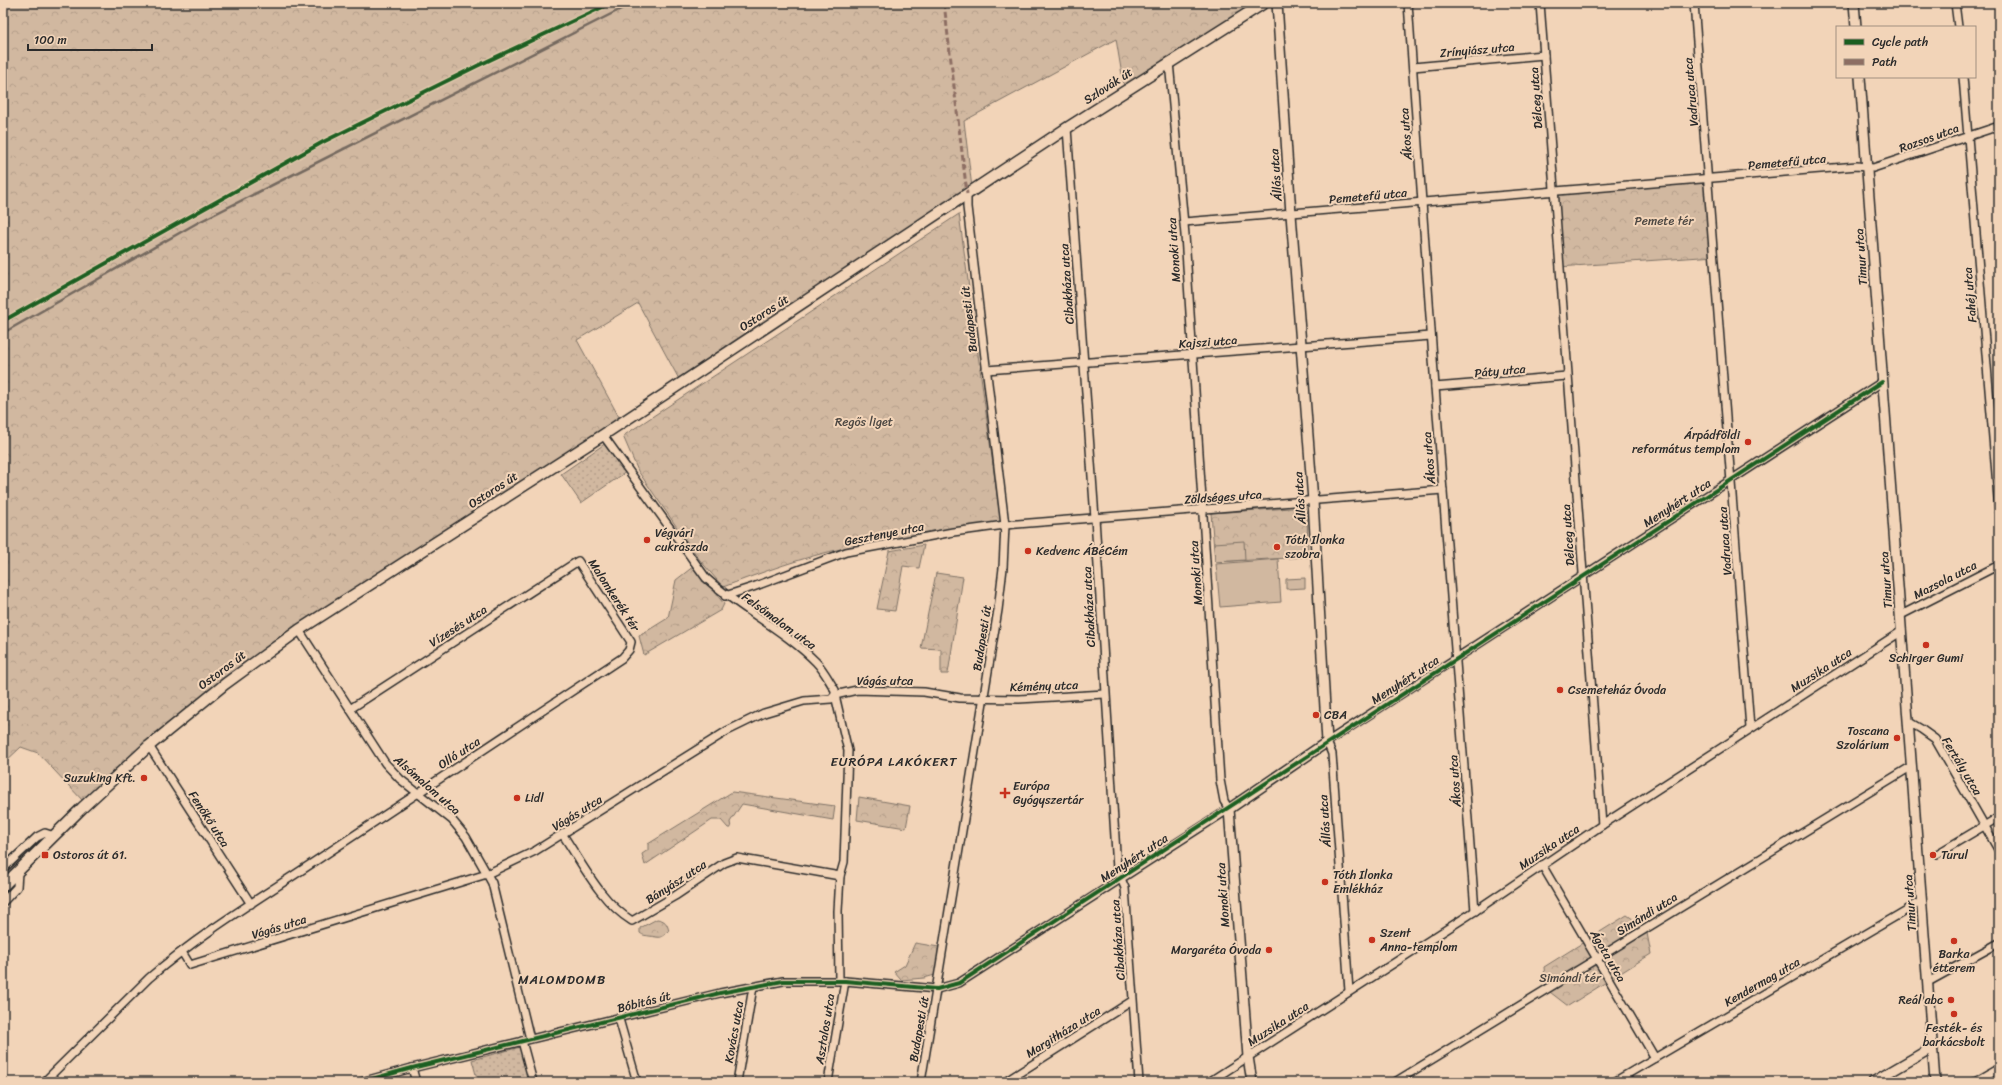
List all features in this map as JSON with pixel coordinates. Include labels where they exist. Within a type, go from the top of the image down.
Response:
[{"type":"main road","name":"Szlovák út","points":[[967,194],[1169,62],[1264,3]]},
{"type":"main road","name":"Ostoros út","points":[[3,886],[149,746],[225,684],[299,630],[603,435],[967,194]]},
{"type":"street","name":"Állás utca","points":[[1277,3],[1290,214],[1313,501],[1327,742],[1332,754],[1349,991]]},
{"type":"street","name":"Ákos utca","points":[[1408,3],[1431,336],[1457,659],[1475,911]]},
{"type":"street","name":"Délceg utca","points":[[1540,3],[1602,826]]},
{"type":"street","name":"Vadruca utca","points":[[1694,3],[1715,256],[1750,728]]},
{"type":"street","points":[[1854,3],[1856,26]]},
{"type":"street","points":[[1955,3],[1958,26]]},
{"type":"street","name":"Zrínyiász utca","points":[[1413,66],[1544,55]]},
{"type":"street","name":"Monoki utca","points":[[1169,62],[1184,222],[1220,780],[1224,801],[1229,809],[1248,1057],[1252,1082]]},
{"type":"street","name":"Timur utca","points":[[1860,78],[1935,1082]]},
{"type":"street","name":"Fahéj utca","points":[[1963,78],[1999,510]]},
{"type":"street","name":"Rozsos utca","points":[[1867,167],[1873,168],[1898,161],[1999,126]]},
{"type":"street","name":"Cibakháza utca","points":[[1067,128],[1095,518],[1117,869],[1125,888],[1132,1001],[1140,1082]]},
{"type":"street","name":"Pemetefű utca","points":[[1709,180],[1857,166],[1867,167]]},
{"type":"street","points":[[1554,192],[1709,180]]},
{"type":"street","name":"Pemetefű utca","points":[[1184,222],[1554,192]]},
{"type":"street","name":"Budapesti út","points":[[921,1082],[998,610],[1003,568],[1004,525],[966,207],[967,194]]},
{"type":"street","name":"Kajszi utca","points":[[986,370],[1431,336]]},
{"type":"street","name":"Páty utca","points":[[1435,387],[1567,376]]},
{"type":"street","name":"Menyhért utca","points":[[937,989],[959,983],[1229,809],[1327,742],[1882,382]]},
{"type":"street","name":"Felsőmalom utca","points":[[603,435],[706,578],[725,596],[785,636],[817,663],[835,690],[845,733],[849,770],[844,862],[840,876],[838,911],[842,980]]},
{"type":"street","name":"Zöldséges utca","points":[[1004,525],[1443,490]]},
{"type":"street","name":"Gesztenye utca","points":[[725,596],[846,552],[953,532],[1004,525]]},
{"type":"street","name":"Malomkerék tér","points":[[578,561],[632,642]]},
{"type":"street","name":"Vízesés utca","points":[[350,709],[578,561]]},
{"type":"street","name":"Mazsola utca","points":[[1901,615],[1999,565]]},
{"type":"street","name":"Alsómalom utca","points":[[299,630],[385,763],[400,779],[452,820],[466,837],[487,874],[492,883],[530,1039]]},
{"type":"street","name":"Muzsika utca","points":[[1209,1082],[1475,911],[1750,728],[1902,631]]},
{"type":"street","name":"Olló utca","points":[[251,904],[622,658],[629,650],[632,642]]},
{"type":"street","name":"Vágás utca","points":[[182,952],[190,965],[487,874],[535,851],[563,835],[727,731],[764,713],[804,701],[831,699],[835,695],[857,690],[924,692],[960,698],[983,697]]},
{"type":"street","name":"Kémény utca","points":[[983,697],[1019,699],[1106,694]]},
{"type":"street","name":"Fertály utca","points":[[1909,722],[1934,739],[1999,851]]},
{"type":"street","name":"Fenőkő utca","points":[[149,746],[251,904]]},
{"type":"street","name":"Simándi utca","points":[[1395,1082],[1912,766]]},
{"type":"street","points":[[1937,854],[1999,817]]},
{"type":"street","points":[[3,869],[37,837],[45,833],[54,836]]},
{"type":"street","name":"Bányász utca","points":[[563,835],[603,895],[619,913],[632,921],[675,896],[724,863],[737,858],[840,876]]},
{"type":"street","name":"Ágota utca","points":[[1542,865],[1655,1058]]},
{"type":"street","points":[[3,902],[17,887],[18,872]]},
{"type":"street","name":"Kendermag utca","points":[[1614,1082],[1922,901]]},
{"type":"street","points":[[44,1082],[149,978],[182,952],[251,904]]},
{"type":"street","points":[[1928,982],[1999,943]]},
{"type":"street","name":"Bóbitás út","points":[[361,1082],[412,1068],[720,993],[793,980],[842,980],[937,989]]},
{"type":"street","name":"Asztalos utca","points":[[828,1082],[842,980]]},
{"type":"street","name":"Kovács utca","points":[[736,1082],[753,987]]},
{"type":"street","name":"Margitháza utca","points":[[1005,1082],[1132,1001]]},
{"type":"street","points":[[619,1018],[637,1082]]},
{"type":"street","points":[[522,1041],[533,1082]]},
{"type":"street","points":[[1873,1082],[1933,1047]]},
{"type":"street","points":[[412,1068],[416,1082]]},
{"type":"street","points":[[1976,1082],[1999,1068]]},
{"type":"green space","points":[[3,3],[1256,3],[1124,87],[1116,39],[964,121],[972,188],[680,381],[638,303],[577,340],[619,417],[600,432],[297,627],[84,802],[38,753],[21,747],[3,764]]},
{"type":"green space","name":"Pemete tér","points":[[1709,180],[1715,256],[1559,267],[1554,191]]},
{"type":"green space","name":"Regős liget","points":[[959,214],[1001,524],[903,537],[845,548],[798,560],[723,587],[699,559],[638,471],[623,436]]},
{"type":"green space","points":[[606,443],[626,472],[581,503],[561,474]]},
{"type":"green space","points":[[1307,507],[1308,557],[1215,562],[1211,513]]},
{"type":"green space","points":[[1244,541],[1245,560],[1215,562],[1214,543]]},
{"type":"green space","points":[[924,545],[919,568],[903,566],[895,611],[877,609],[889,551]]},
{"type":"green space","points":[[1278,559],[1281,602],[1220,607],[1216,564]]},
{"type":"green space","points":[[694,566],[724,604],[721,610],[644,655],[639,636],[668,618],[676,580]]},
{"type":"green space","points":[[936,573],[963,577],[948,674],[941,674],[941,649],[921,648]]},
{"type":"green space","points":[[1305,578],[1305,588],[1286,589],[1286,579]]},
{"type":"green space","points":[[732,792],[835,806],[833,820],[742,804],[730,822],[731,828],[728,828],[721,820],[712,820],[645,865],[642,854],[648,850],[648,844]]},
{"type":"green space","points":[[859,797],[910,806],[906,828],[857,820]]},
{"type":"green space","name":"Simándi tér","points":[[1627,915],[1646,928],[1651,954],[1568,1006],[1546,989],[1544,967]]},
{"type":"green space","points":[[657,919],[664,921],[666,924],[669,931],[666,934],[662,937],[658,937],[640,933],[640,928]]},
{"type":"green space","points":[[915,943],[939,947],[935,975],[924,978],[901,980],[894,972],[905,965]]},
{"type":"green space","points":[[520,1047],[530,1082],[478,1082],[472,1060]]},
{"type":"waterway","points":[[3,333],[197,223],[633,3]]},
{"type":"marked path","points":[[944,3],[967,194]]},
{"type":"cycle path","points":[[3,321],[323,142],[477,66],[611,3]]},
{"type":"cycle path","points":[[361,1082],[412,1068],[720,993],[783,981],[845,981],[937,989],[959,983],[1882,382]]},
{"type":"place","name":"Árpádföldi református templom","points":[[1748,442]]},
{"type":"place","name":"Végvári cukrászda","points":[[647,540]]},
{"type":"place","name":"Tóth Ilonka szobra","points":[[1277,547]]},
{"type":"place","name":"Kedvenc ÁBéCém","points":[[1028,551]]},
{"type":"place","name":"Schirger Gumi","points":[[1926,645]]},
{"type":"place","name":"Csemeteház Óvoda","points":[[1560,690]]},
{"type":"place","name":"CBA","points":[[1316,715]]},
{"type":"place","name":"Toscana Szolárium","points":[[1897,738]]},
{"type":"place","name":"Suzuking Kft.","points":[[144,778]]},
{"type":"place","name":"Európa Gyógyszertár","points":[[1005,793]]},
{"type":"place","name":"Lidl","points":[[517,798]]},
{"type":"place","name":"Ostoros út 61.","points":[[45,855]]},
{"type":"place","name":"Turul","points":[[1933,855]]},
{"type":"place","name":"Tóth Ilonka Emlékház","points":[[1325,882]]},
{"type":"place","name":"Szent Anna-templom","points":[[1372,940]]},
{"type":"place","name":"Barka étterem","points":[[1954,941]]},
{"type":"place","name":"Margaréta Óvoda","points":[[1269,950]]},
{"type":"place","name":"Reál abc","points":[[1951,1000]]},
{"type":"place","name":"Festék- és barkácsbolt","points":[[1954,1014]]},
{"type":"district","name":"EURÓPA LAKÓKERT","points":[[894,761]]},
{"type":"district","name":"MALOMDOMB","points":[[562,979]]}]
